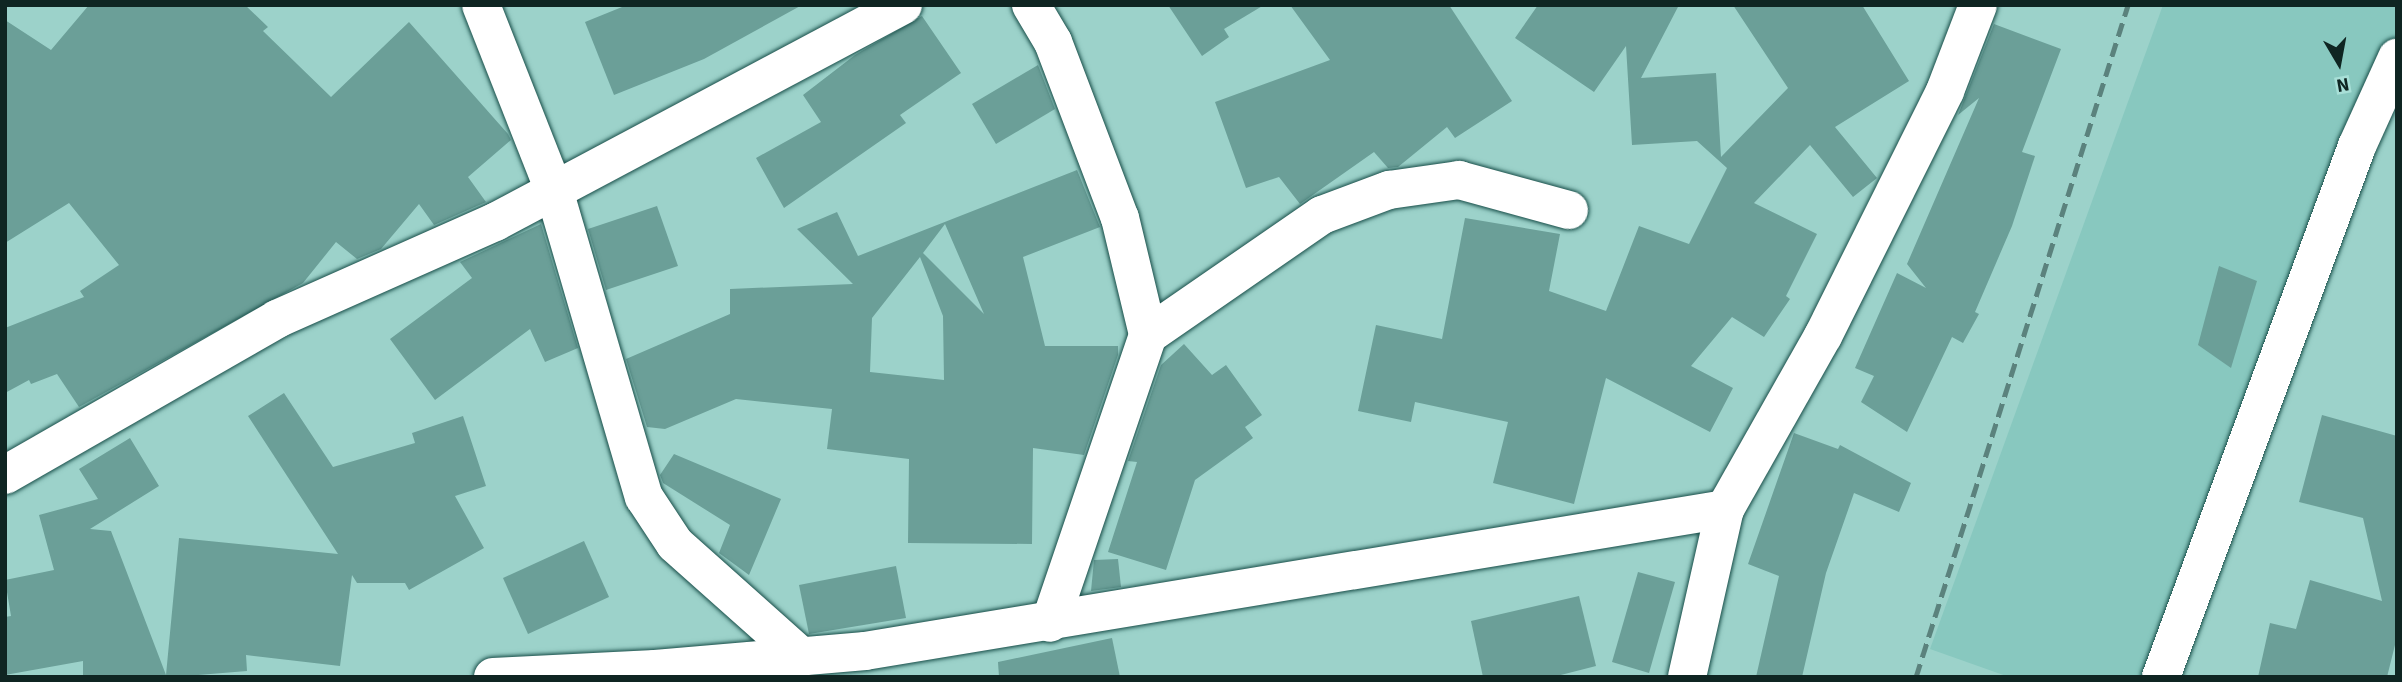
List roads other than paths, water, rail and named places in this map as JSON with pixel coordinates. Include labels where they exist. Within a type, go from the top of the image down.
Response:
[{"type":"street","points":[[481,5],[554,190],[644,496],[675,544],[803,657]]},
{"type":"street","points":[[5,475],[276,319],[495,222],[903,5]]},
{"type":"street","points":[[1031,5],[1053,42],[1120,218],[1148,335],[1050,623]]},
{"type":"street","points":[[1687,677],[1725,509],[1823,336],[1945,91],[1978,5]]},
{"type":"street","points":[[2161,677],[2357,146],[2397,58]]},
{"type":"street","points":[[1148,335],[1322,215],[1389,190],[1459,180],[1569,210]]},
{"type":"street","points":[[493,677],[803,657],[868,664],[1050,623],[1725,509]]},
{"type":"railway","points":[[1916,677],[2128,5]]}]
